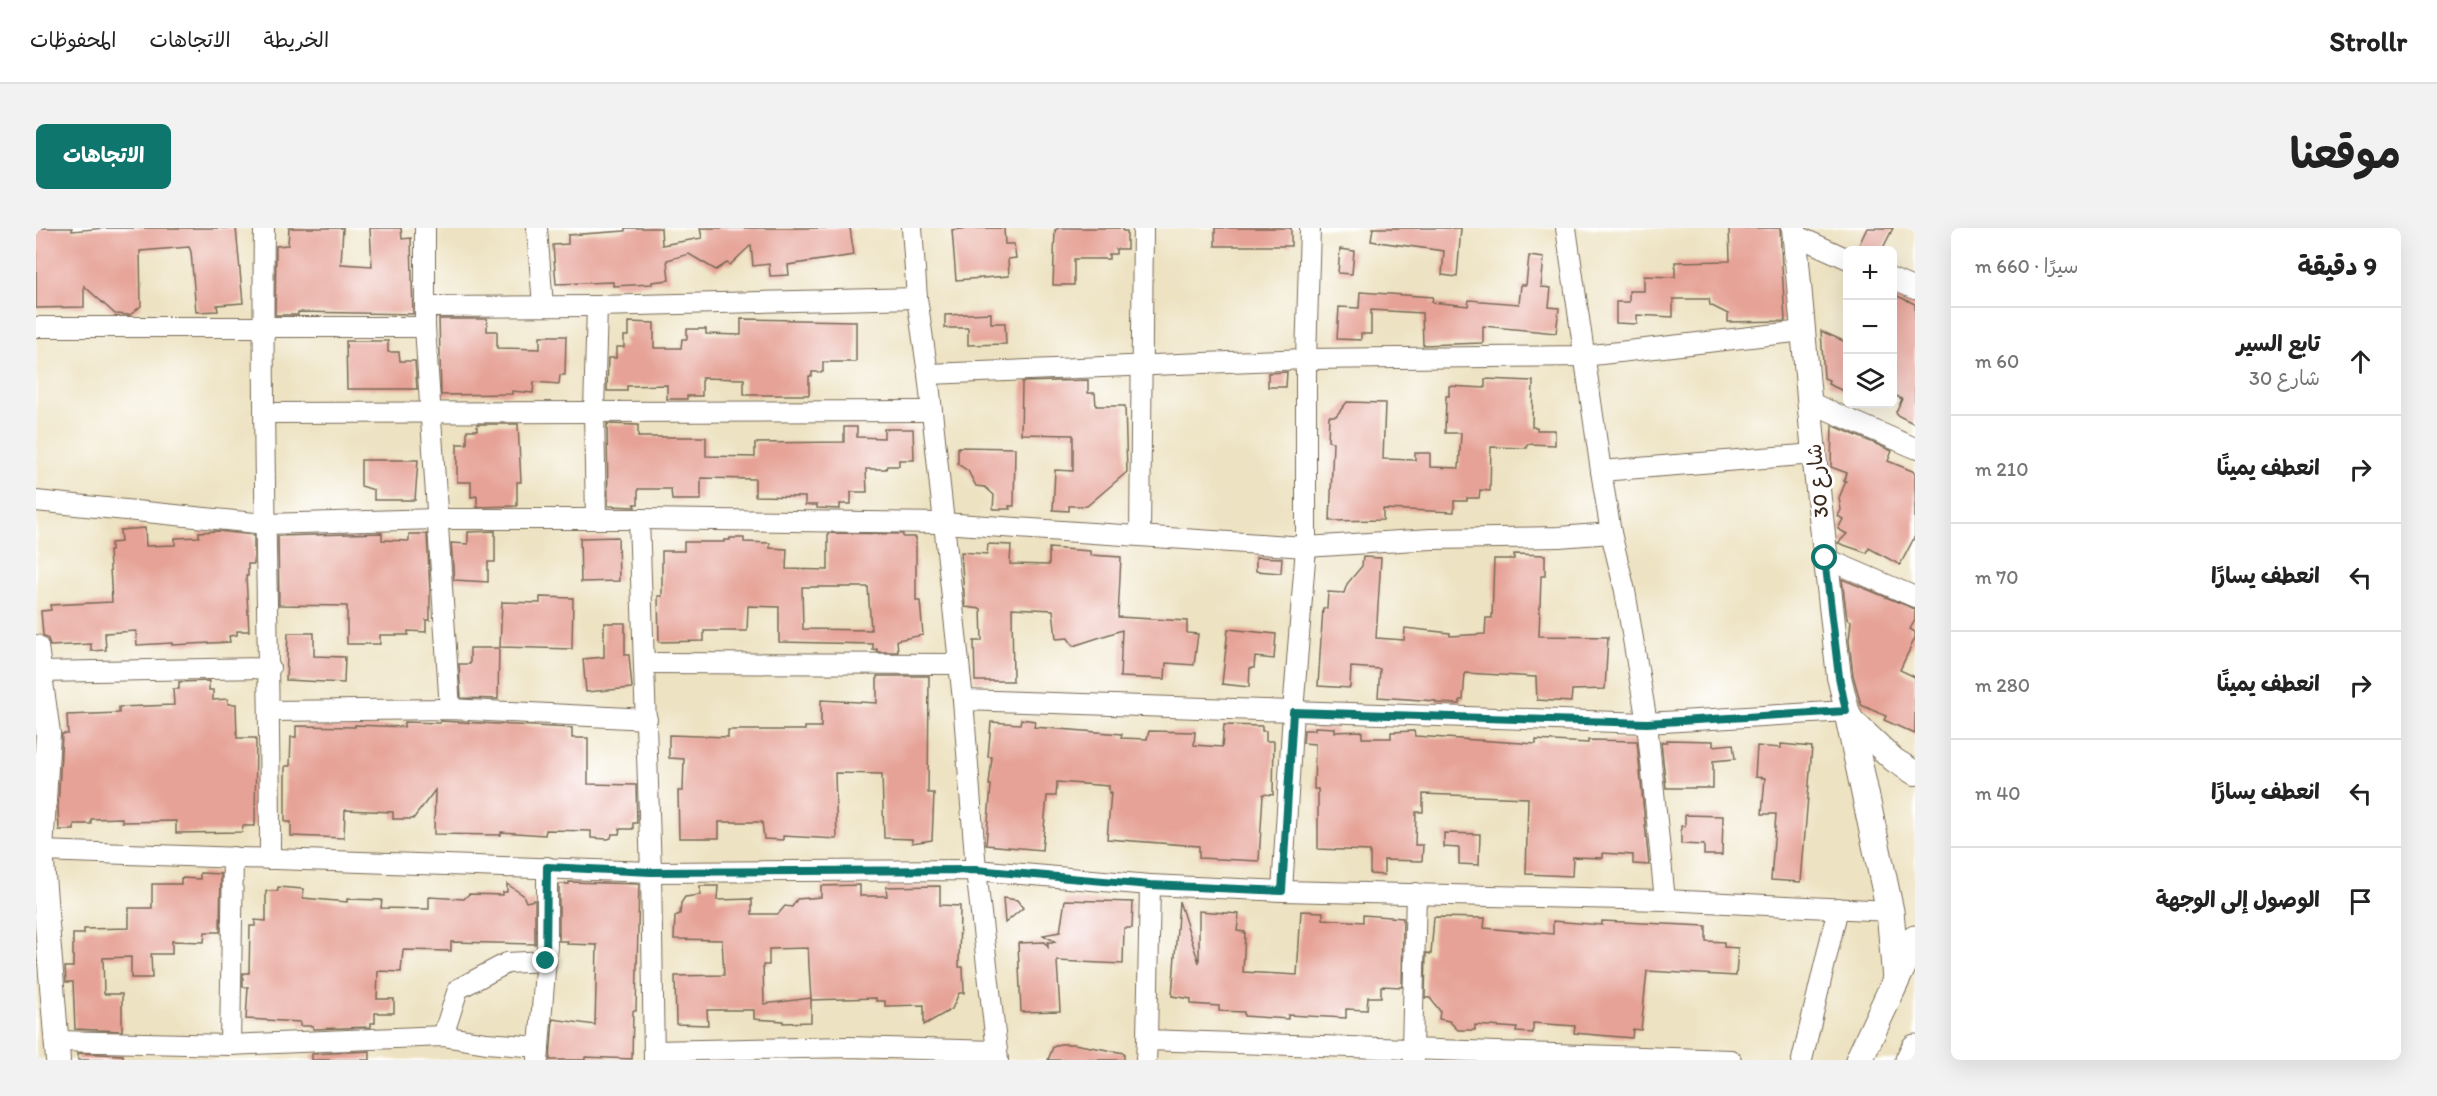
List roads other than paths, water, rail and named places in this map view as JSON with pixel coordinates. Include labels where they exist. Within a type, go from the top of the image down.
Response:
[{"type":"main road","points":[[1848,714],[1890,910],[1896,979]]},
{"type":"main road","points":[[1859,1060],[1915,939]]},
{"type":"main road","points":[[1909,1060],[1915,1048]]},
{"type":"street","points":[[264,228],[262,329],[270,668],[270,859]]},
{"type":"street","points":[[425,228],[425,327],[450,708]]},
{"type":"street","points":[[537,228],[543,306]]},
{"type":"street","points":[[639,519],[647,719],[654,1056],[847,1053],[997,1056],[976,870],[963,700],[942,523],[928,374],[917,298],[912,228]]},
{"type":"street","points":[[1140,536],[1143,228]]},
{"type":"street","points":[[1282,891],[1306,547],[1306,359],[1310,228]]},
{"type":"street","points":[[1566,228],[1611,534],[1625,591],[1647,723],[1665,900]]},
{"type":"street","points":[[1795,231],[1843,256]]},
{"type":"street","name":"شارع 30","points":[[1795,231],[1825,558],[1839,677],[1848,714]]},
{"type":"street","points":[[1897,281],[1915,289]]},
{"type":"street","points":[[425,307],[597,306],[917,298]]},
{"type":"street","points":[[596,519],[594,411],[597,306]]},
{"type":"street","points":[[36,327],[262,329],[425,327]]},
{"type":"street","points":[[928,374],[1306,359],[1584,356],[1803,331]]},
{"type":"street","points":[[1809,402],[1915,448]]},
{"type":"street","points":[[264,413],[932,411]]},
{"type":"street","points":[[1601,471],[1814,454]]},
{"type":"street","points":[[36,501],[266,524],[436,519],[942,523],[1306,547],[1431,539],[1611,534]]},
{"type":"street","points":[[1825,558],[1915,597]]},
{"type":"street","points":[[36,646],[40,672],[42,730],[40,897],[58,1050],[230,1045],[295,1052],[443,1036],[486,1043],[538,1056],[546,961],[547,867]]},
{"type":"street","points":[[644,663],[959,664]]},
{"type":"street","points":[[40,672],[270,668]]},
{"type":"street","points":[[963,700],[1647,723],[1848,714],[1894,760],[1915,773]]},
{"type":"street","points":[[270,711],[450,708],[647,719]]},
{"type":"street","points":[[41,850],[651,872],[976,870],[1150,885],[1282,891],[1665,900],[1890,910]]},
{"type":"street","points":[[230,1045],[233,857]]},
{"type":"street","points":[[1146,1060],[1150,885]]},
{"type":"street","points":[[1413,1054],[1416,893]]},
{"type":"street","points":[[1802,1060],[1838,908]]},
{"type":"street","points":[[443,1036],[458,989],[507,963],[546,961]]},
{"type":"street","points":[[1147,1040],[1413,1054],[1731,1060]]}]
